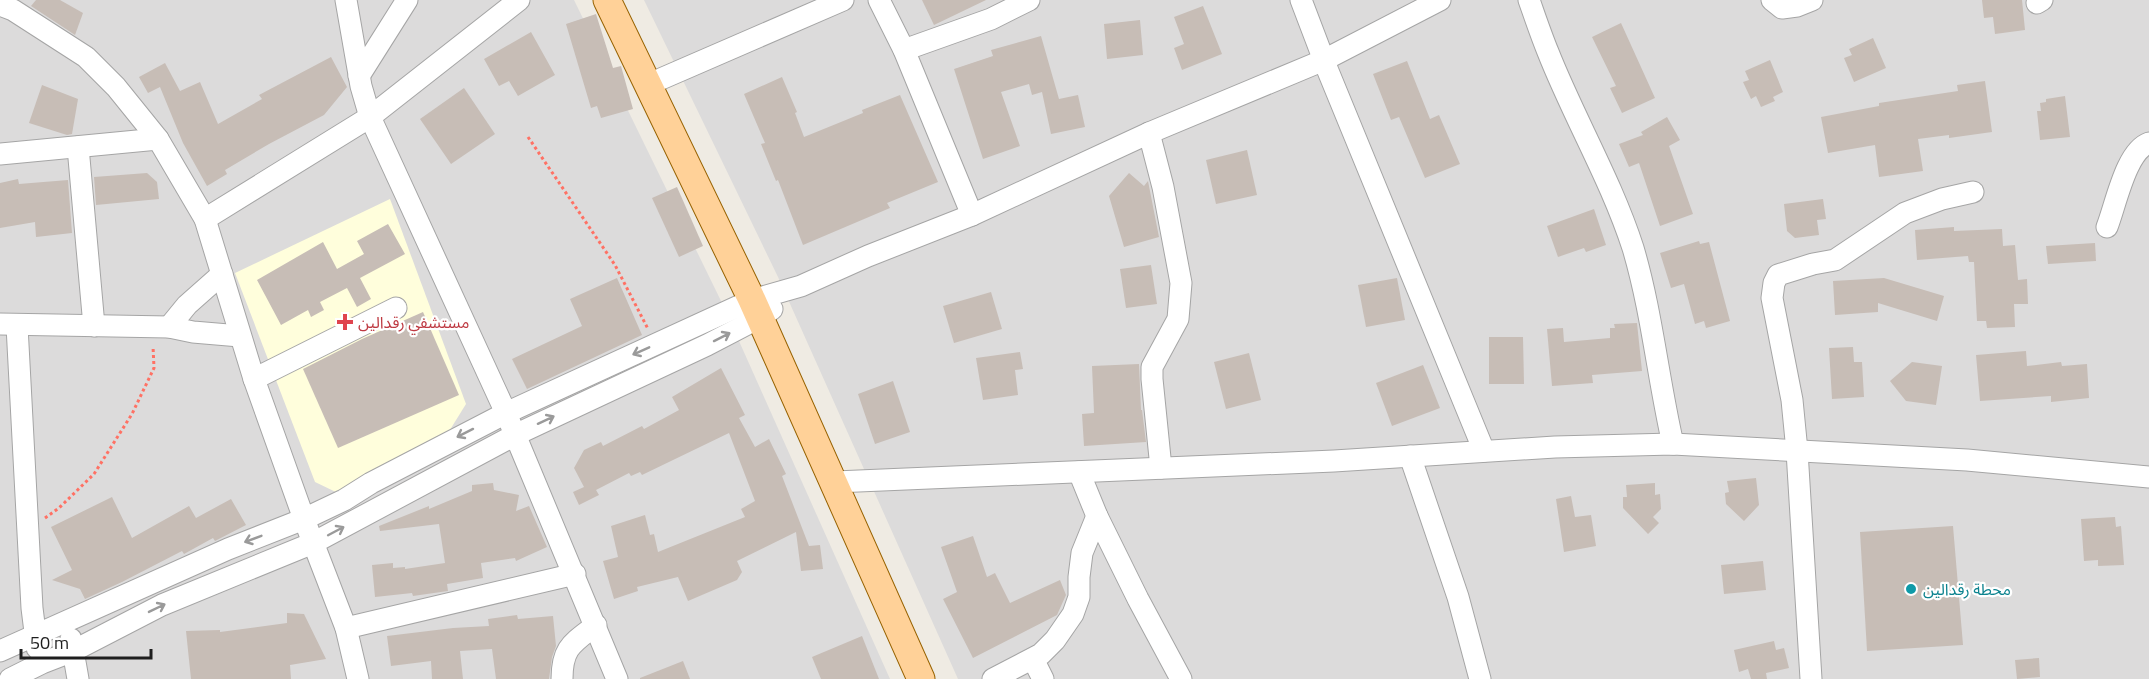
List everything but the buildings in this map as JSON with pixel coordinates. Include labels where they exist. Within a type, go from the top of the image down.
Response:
[{"type":"main road","points":[[607,0],[755,309],[835,482],[921,679]]},
{"type":"street","points":[[346,0],[359,76],[370,117],[506,413],[617,679]]},
{"type":"street","points":[[359,76],[406,0]]},
{"type":"street","points":[[205,219],[370,117],[519,0]]},
{"type":"street","points":[[647,85],[843,0]]},
{"type":"street","points":[[879,0],[904,50],[972,215]]},
{"type":"street","points":[[904,50],[991,19],[1029,0]]},
{"type":"street","points":[[1301,0],[1484,451]]},
{"type":"street","points":[[0,651],[228,549],[304,519],[506,413],[656,344],[755,309],[868,256],[972,215],[1149,133],[1324,60],[1440,0]]},
{"type":"street","points":[[1529,0],[1547,51],[1612,191],[1633,249],[1657,353],[1663,402],[1673,444]]},
{"type":"street","points":[[1772,0],[1782,9],[1812,0]]},
{"type":"street","points":[[0,5],[13,10],[86,57],[116,87],[158,139],[205,219],[254,379],[346,628],[358,679]]},
{"type":"street","points":[[1149,133],[1163,187],[1181,283],[1178,319],[1152,368],[1161,468]]},
{"type":"street","points":[[0,154],[158,139]]},
{"type":"street","points":[[2107,227],[2132,158],[2141,146],[2149,143]]},
{"type":"street","points":[[78,147],[94,326]]},
{"type":"street","points":[[1811,679],[1797,451],[1792,400],[1772,298],[1774,283],[1778,275],[1812,264],[1835,260],[1905,213],[1942,199],[1973,192]]},
{"type":"street","points":[[160,326],[222,274]]},
{"type":"street","points":[[254,379],[396,308]]},
{"type":"street","points":[[10,679],[73,651],[162,605],[313,543],[515,435],[707,345],[755,309]]},
{"type":"street","points":[[42,663],[34,636],[28,531],[9,325],[160,326],[193,332],[240,336]]},
{"type":"street","points":[[835,482],[1334,462],[1484,451],[1673,444],[1967,460],[2149,477]]},
{"type":"street","points":[[1410,456],[1458,597],[1480,679]]},
{"type":"street","points":[[1079,472],[1097,516],[1180,679]]},
{"type":"street","points":[[993,679],[1033,659],[1055,640],[1076,609],[1082,553],[1097,516]]},
{"type":"street","points":[[346,628],[574,574]]},
{"type":"street","points":[[67,621],[78,679]]},
{"type":"street","points":[[562,679],[562,661],[567,647],[596,625]]},
{"type":"street","points":[[1033,659],[1042,679]]},
{"type":"path","points":[[528,137],[615,265],[656,344]]},
{"type":"path","points":[[28,531],[59,508],[94,474],[132,414],[154,368],[160,326]]},
{"type":"shaded area","points":[[0,0],[574,0],[722,303],[890,679],[0,679]]},
{"type":"shaded area","points":[[644,0],[2149,0],[2149,679],[958,679],[778,277]]},
{"type":"shaded area","name":"مستشفي رقدالين","points":[[390,199],[466,404],[448,433],[340,494],[315,482],[235,273]]},
{"type":"place","name":"مستشفي رقدالين","points":[[345,322]]},
{"type":"place","name":"محطة رقدالين","points":[[1911,589]]}]
